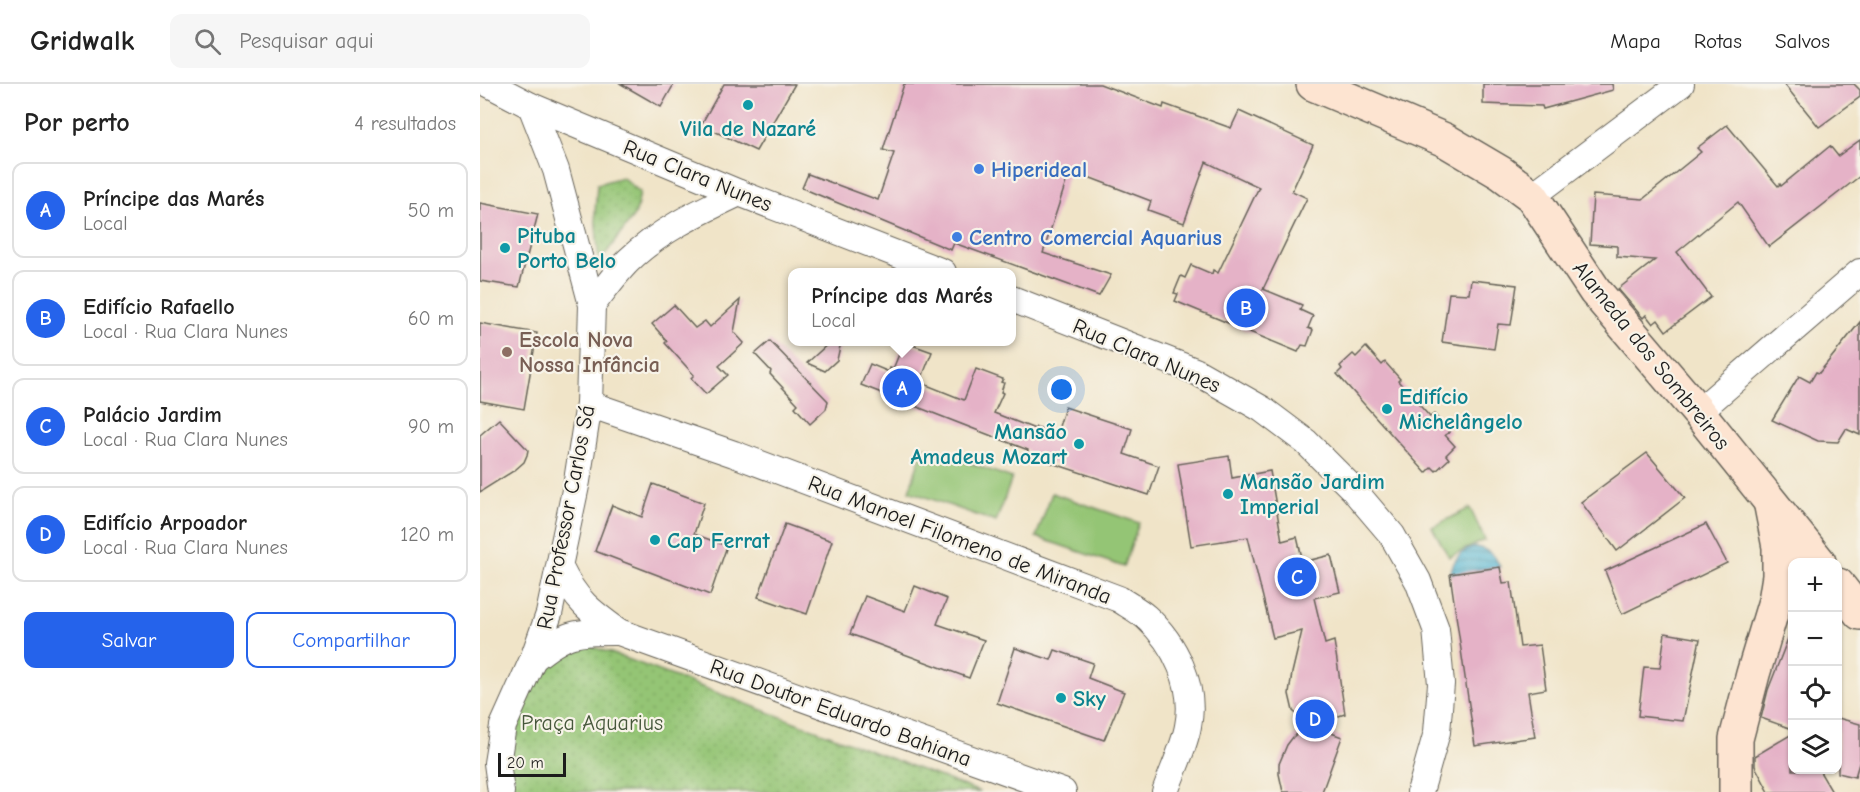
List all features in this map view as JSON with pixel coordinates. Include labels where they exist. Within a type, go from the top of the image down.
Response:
[{"type":"street","name":"Alameda dos Sombreiros","points":[[1313,84],[1444,140],[1501,173],[1532,196],[1595,291],[1698,412],[1816,558]]},
{"type":"street","points":[[1532,196],[1681,84]]},
{"type":"street","points":[[480,102],[498,89]]},
{"type":"street","name":"Rua Clara Nunes","points":[[498,89],[531,106],[739,193],[930,268]]},
{"type":"street","name":"Rua Professor Carlos Sá","points":[[501,792],[497,763],[502,726],[533,659],[549,614],[577,482],[590,404],[592,304],[556,170],[531,106]]},
{"type":"street","points":[[592,304],[627,262],[653,239],[676,224],[739,193]]},
{"type":"street","points":[[579,254],[592,266],[601,268],[627,262]]},
{"type":"street","points":[[1698,412],[1860,272]]},
{"type":"street","name":"Rua Clara Nunes","points":[[1016,301],[1195,371],[1262,409],[1306,442],[1352,488],[1392,535],[1418,581],[1436,629],[1442,684],[1437,732],[1420,792]]},
{"type":"street","name":"Rua Manoel Filomeno de Miranda","points":[[590,404],[735,454],[1119,599],[1145,617],[1167,640],[1184,671],[1190,699],[1188,726],[1166,792]]},
{"type":"street","points":[[1736,792],[1736,739],[1775,601],[1779,576],[1779,548],[1770,503]]},
{"type":"street","name":"Rua Doutor Eduardo Bahiana","points":[[560,568],[579,600],[619,632],[1063,792]]},
{"type":"street","points":[[1765,633],[1777,615],[1788,607]]},
{"type":"street","name":"Rua Doutor Eduardo Bahiana","points":[[533,659],[567,636],[585,632],[619,632]]},
{"type":"street","points":[[480,759],[502,726]]},
{"type":"green space","points":[[622,177],[640,192],[636,213],[599,263],[595,213],[597,184]]},
{"type":"green space","points":[[924,447],[1012,478],[996,522],[909,491]]},
{"type":"green space","points":[[1052,493],[1139,523],[1124,567],[1036,537]]},
{"type":"green space","points":[[1470,508],[1485,540],[1449,557],[1432,527]]},
{"type":"green space","name":"Praça Aquarius","points":[[574,640],[980,792],[512,792],[505,760],[519,712],[544,654]]},
{"type":"water","points":[[1475,547],[1491,553],[1500,567],[1450,574],[1458,556]]},
{"type":"building","points":[[621,84],[674,84],[661,107]]},
{"type":"building","name":"Vila de Nazaré","points":[[724,84],[795,84],[756,151],[701,125]]},
{"type":"building","points":[[904,84],[1100,84],[1163,108],[1164,104],[1231,128],[1239,111],[1313,145],[1292,191],[1307,198],[1263,289],[1302,305],[1300,310],[1313,316],[1308,328],[1313,330],[1307,346],[1302,345],[1298,352],[1175,301],[1178,294],[1174,293],[1181,276],[1185,278],[1191,265],[1212,274],[1213,270],[1218,273],[1259,187],[1206,162],[1184,223],[1148,210],[1151,201],[1070,170],[1043,253],[1111,275],[1099,296],[954,243],[951,250],[802,188],[808,174],[878,200],[894,153],[883,150]]},
{"type":"building","points":[[1483,84],[1612,84],[1613,90],[1543,109],[1542,106],[1483,104]]},
{"type":"building","points":[[1784,84],[1854,84],[1860,90],[1860,97],[1819,127]]},
{"type":"building","points":[[1727,125],[1778,186],[1780,184],[1781,186],[1830,146],[1838,156],[1860,140],[1860,176],[1769,247],[1738,202],[1677,252],[1711,297],[1666,331],[1658,320],[1653,324],[1646,315],[1643,318],[1618,289],[1655,260],[1617,257],[1617,246],[1590,244],[1593,195],[1643,199],[1701,152],[1697,148]]},
{"type":"building","name":"Pituba Porto Belo","points":[[480,203],[538,214],[519,287],[480,281]]},
{"type":"building","points":[[1471,280],[1517,285],[1511,325],[1498,324],[1494,349],[1442,342],[1449,293],[1469,294]]},
{"type":"building","points":[[740,300],[734,332],[744,343],[719,366],[728,375],[706,394],[691,378],[694,375],[665,343],[667,341],[652,324],[674,305],[695,328],[705,321],[710,327]]},
{"type":"building","points":[[1860,322],[1860,435],[1846,429],[1838,442],[1818,441],[1772,420],[1799,376],[1810,382]]},
{"type":"building","name":"Escola Nova Nossa Infância","points":[[480,323],[537,333],[524,409],[480,401]]},
{"type":"building","points":[[770,341],[828,401],[826,409],[810,424],[795,407],[798,404],[755,354]]},
{"type":"building","points":[[826,346],[840,346],[837,360],[825,371],[807,363]]},
{"type":"building","points":[[902,346],[915,346],[932,352],[921,380],[924,384],[964,400],[976,369],[1003,379],[1001,392],[1003,393],[994,413],[1035,429],[1036,427],[1057,433],[1065,407],[1132,429],[1124,454],[1159,466],[1149,495],[1027,455],[1028,450],[861,385],[870,364],[889,372],[890,368],[893,369]]},
{"type":"building","name":"Edifício Michelângelo","points":[[1366,347],[1382,365],[1385,362],[1400,379],[1398,381],[1430,417],[1434,414],[1450,432],[1445,435],[1455,446],[1446,455],[1449,459],[1436,471],[1432,467],[1426,473],[1337,374],[1342,369],[1340,366],[1353,354],[1356,357]]},
{"type":"building","points":[[499,419],[528,450],[527,455],[524,462],[515,470],[480,492],[480,435]]},
{"type":"building","points":[[1647,453],[1685,498],[1617,551],[1581,502]]},
{"type":"building","points":[[1229,456],[1232,478],[1270,471],[1282,541],[1297,537],[1303,562],[1331,555],[1340,592],[1314,598],[1325,644],[1334,641],[1345,714],[1310,725],[1342,737],[1322,792],[1283,792],[1279,774],[1279,764],[1287,745],[1293,737],[1309,725],[1293,711],[1289,694],[1302,631],[1273,638],[1248,537],[1191,546],[1178,464]]},
{"type":"building","name":"Cap Ferrat","points":[[653,484],[704,503],[694,534],[727,546],[710,595],[595,551],[612,505],[642,517]]},
{"type":"building","points":[[785,524],[832,541],[807,614],[758,597]]},
{"type":"building","points":[[1706,524],[1727,563],[1622,614],[1605,571]]},
{"type":"building","points":[[1500,567],[1503,583],[1511,582],[1520,647],[1540,645],[1546,689],[1528,692],[1535,737],[1475,746],[1450,574]]},
{"type":"building","points":[[915,586],[947,599],[937,624],[984,640],[969,678],[850,634],[865,596],[905,611]]},
{"type":"building","points":[[1665,633],[1700,639],[1683,721],[1638,716],[1644,667],[1660,668]]},
{"type":"building","points":[[1788,639],[1788,728],[1761,718],[1768,690]]},
{"type":"building","name":"Sky","points":[[1015,648],[1051,660],[1055,650],[1093,663],[1088,678],[1124,692],[1104,740],[997,703]]},
{"type":"building","points":[[1842,719],[1860,724],[1860,760],[1855,777],[1842,774]]},
{"type":"building","points":[[1788,736],[1788,774],[1821,774],[1832,792],[1769,792],[1755,766],[1755,756]]},
{"type":"place","name":"Vila de Nazaré","points":[[748,105]]},
{"type":"place","name":"Hiperideal","points":[[979,169]]},
{"type":"place","name":"Centro Comercial Aquarius","points":[[957,237]]},
{"type":"place","name":"Pituba Porto Belo","points":[[505,248]]},
{"type":"place","name":"Edifício Rafaello","points":[[1246,308]]},
{"type":"place","name":"Escola Nova Nossa Infância","points":[[507,352]]},
{"type":"place","name":"Príncipe das Marés","points":[[902,388]]},
{"type":"place","name":"Edifício Michelângelo","points":[[1387,409]]},
{"type":"place","name":"Mansão Amadeus Mozart","points":[[1079,444]]},
{"type":"place","name":"Mansão Jardim Imperial","points":[[1228,494]]},
{"type":"place","name":"Cap Ferrat","points":[[655,540]]},
{"type":"place","name":"Palácio Jardim","points":[[1297,577]]},
{"type":"place","name":"Sky","points":[[1061,698]]},
{"type":"place","name":"Edifício Arpoador","points":[[1315,719]]}]
